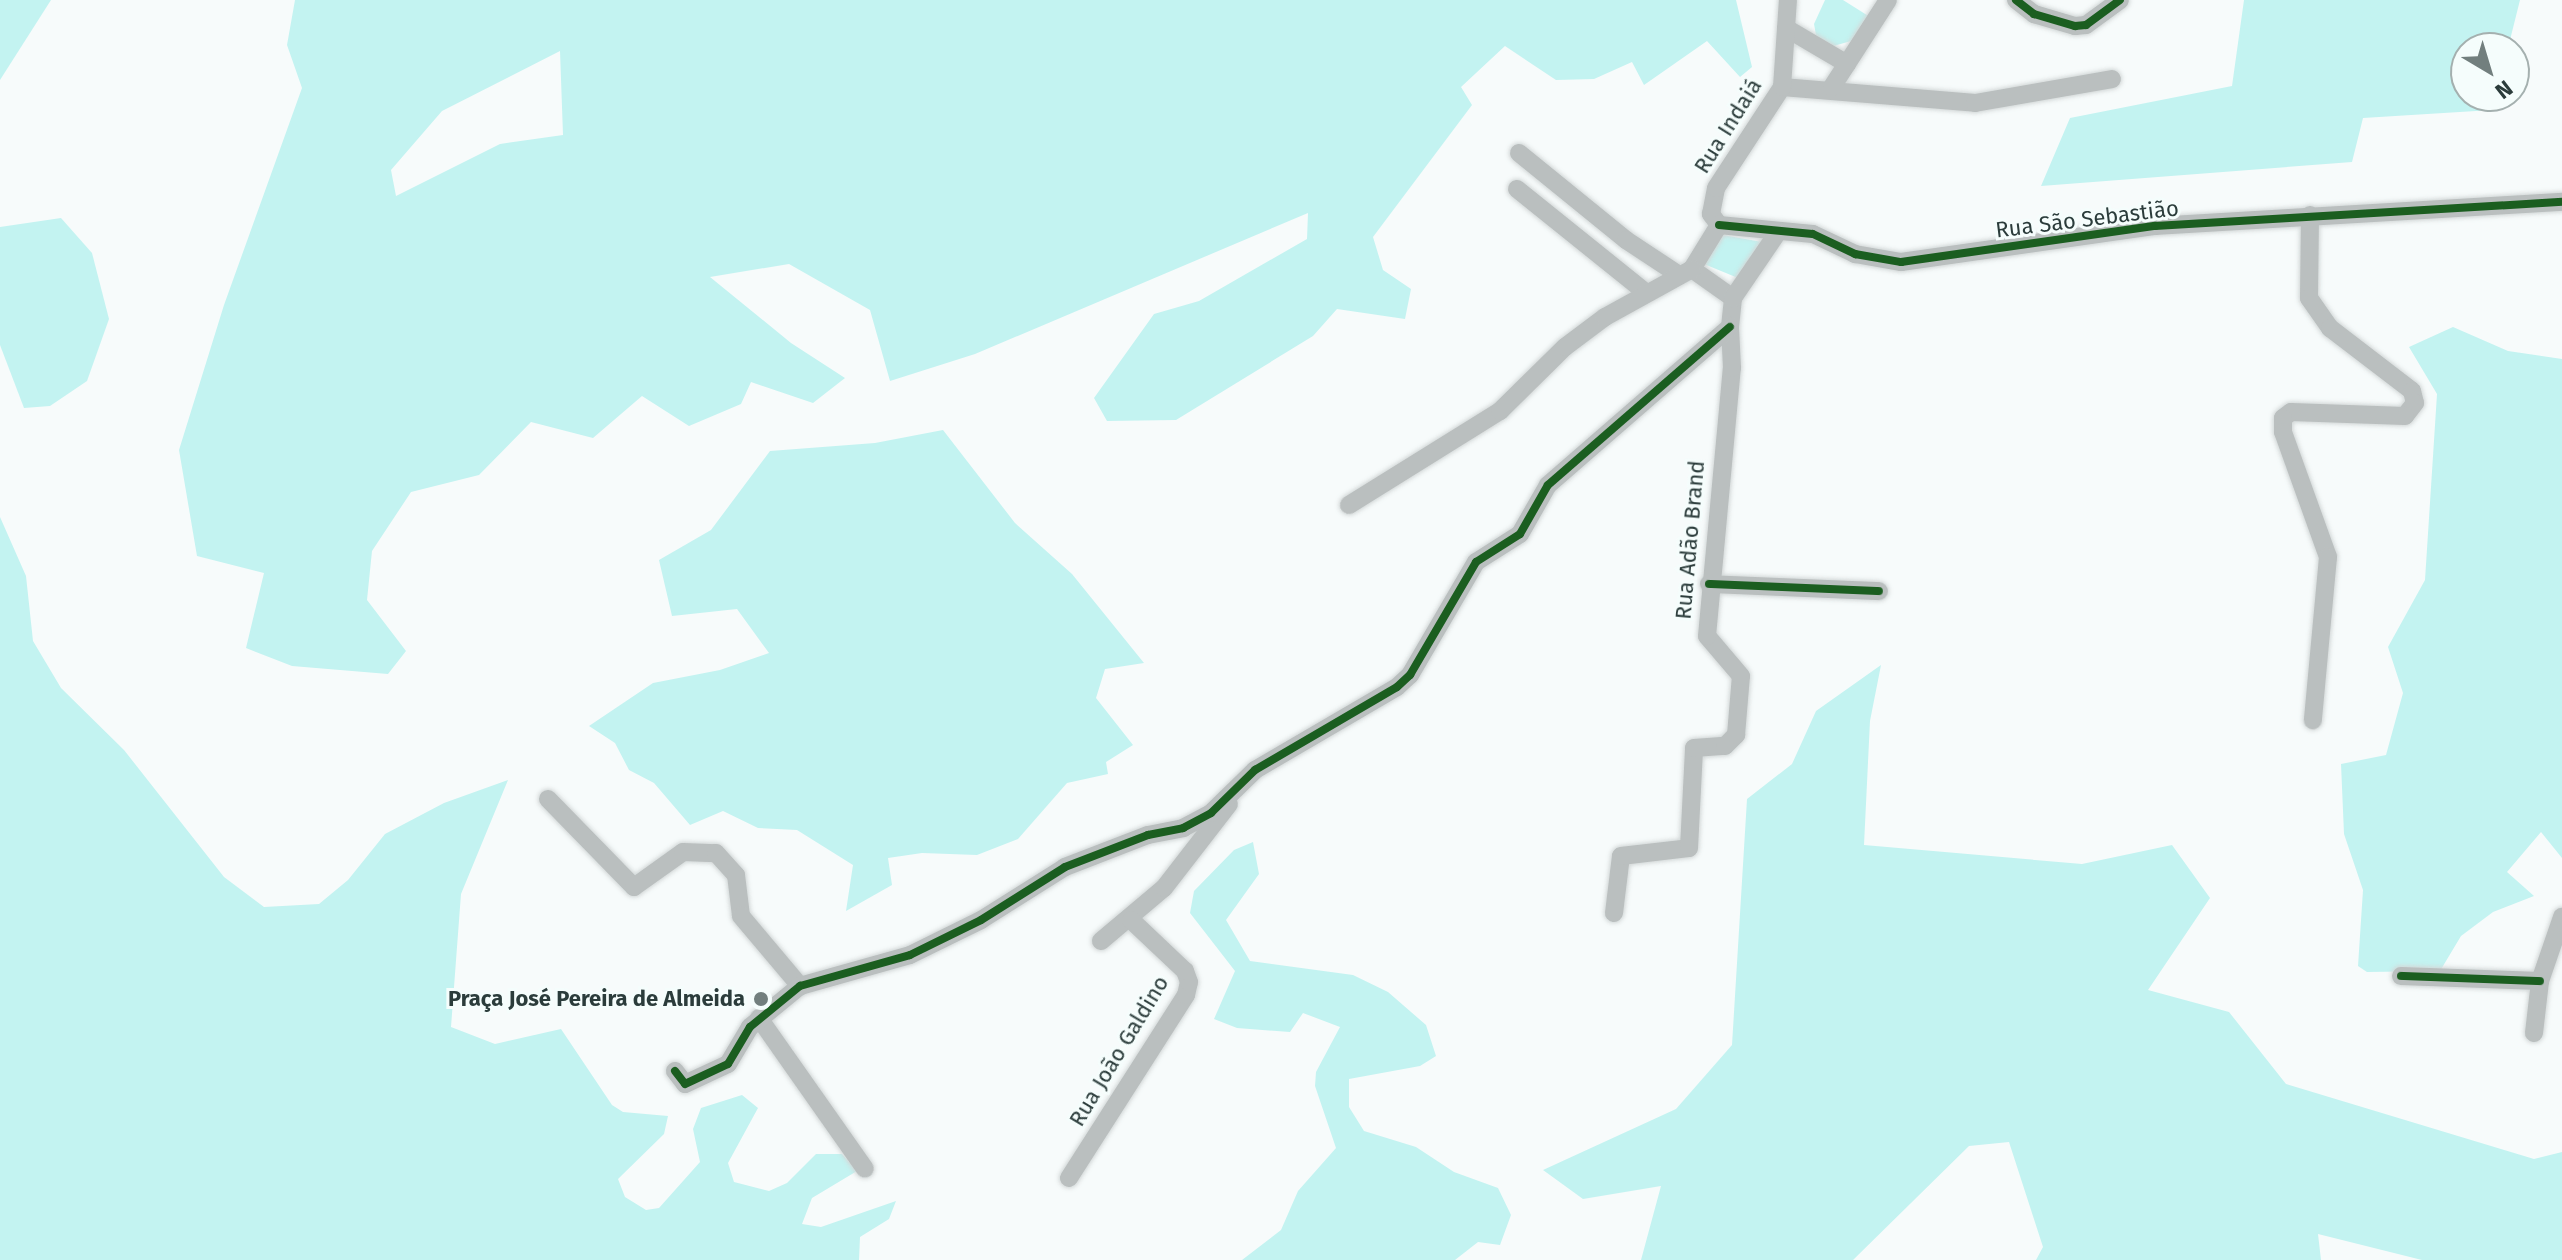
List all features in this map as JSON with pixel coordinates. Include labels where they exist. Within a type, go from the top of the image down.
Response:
[{"type":"street","name":"Rua Indaiá","points":[[1719,225],[1711,214],[1716,188],[1782,87],[1788,0]]},
{"type":"street","points":[[1832,87],[1888,0]]},
{"type":"street","points":[[2016,0],[2034,14],[2075,26],[2086,25],[2120,0]]},
{"type":"street","points":[[1786,28],[1847,64]]},
{"type":"street","points":[[1782,87],[1832,87],[1975,103],[2112,79]]},
{"type":"street","points":[[1519,153],[1626,240],[1733,298],[1778,232]]},
{"type":"street","points":[[1517,189],[1645,292]]},
{"type":"street","name":"Rua São Sebastião","points":[[1719,225],[1813,234],[1855,254],[1901,262],[2155,226],[2562,202]]},
{"type":"street","points":[[2310,215],[2309,298],[2330,328],[2412,391],[2415,403],[2405,416],[2291,412],[2283,418],[2283,432],[2328,557],[2313,720]]},
{"type":"street","points":[[1349,505],[1500,411],[1565,347],[1645,292],[1686,272],[1719,225]]},
{"type":"street","name":"Rua Adão Brand","points":[[1614,913],[1621,856],[1689,848],[1694,748],[1725,746],[1736,735],[1741,676],[1708,643],[1709,584],[1732,368],[1730,327],[1733,298]]},
{"type":"street","points":[[675,1071],[685,1084],[728,1064],[759,1018],[800,986],[910,955],[981,920],[1065,867],[1148,835],[1183,828],[1211,813],[1255,770],[1397,687],[1410,675],[1476,562],[1520,534],[1548,485],[1730,327]]},
{"type":"street","points":[[1709,584],[1879,591]]},
{"type":"street","points":[[1101,941],[1131,920],[1193,855],[1237,787]]},
{"type":"street","points":[[548,799],[631,887],[683,852],[716,853],[736,875],[741,916],[800,986]]},
{"type":"street","points":[[2534,1033],[2540,981],[2562,917]]},
{"type":"street","name":"Rua João Galdino","points":[[1069,1178],[1186,995],[1189,982],[1185,971],[1131,920]]},
{"type":"street","points":[[2401,976],[2540,981]]},
{"type":"street","points":[[759,1018],[865,1169]]},
{"type":"shaded area","points":[[0,0],[51,0],[0,80]]},
{"type":"shaded area","points":[[295,0],[1736,0],[1752,67],[1740,77],[1707,41],[1644,85],[1632,62],[1594,79],[1556,80],[1505,46],[1461,87],[1472,105],[1373,237],[1383,270],[1411,289],[1405,319],[1337,309],[1313,336],[1176,420],[1107,421],[1094,398],[1154,314],[1199,301],[1307,239],[1308,213],[975,354],[890,381],[870,310],[789,264],[710,277],[791,343],[845,378],[813,403],[751,382],[741,404],[689,426],[642,396],[593,438],[531,422],[479,475],[411,492],[372,551],[367,600],[406,651],[388,674],[292,666],[246,648],[264,573],[197,556],[179,450],[224,305],[302,88],[287,45]],"holes":[[[560,51],[563,135],[500,144],[396,196],[391,170],[442,111]]]},
{"type":"shaded area","points":[[1825,0],[1843,0],[1870,17],[1851,41],[1830,47],[1816,35],[1814,24]]},
{"type":"shaded area","points":[[2244,0],[2520,0],[2512,32],[2450,32],[2450,112],[2460,112],[2363,118],[2352,162],[2041,186],[2070,118],[2232,86]]},
{"type":"shaded area","points":[[61,218],[92,253],[109,319],[87,381],[50,406],[24,408],[0,345],[0,227]]},
{"type":"shaded area","points":[[1723,235],[1762,242],[1738,278],[1704,264]]},
{"type":"shaded area","points":[[2453,327],[2508,351],[2562,359],[2562,858],[2541,832],[2507,872],[2534,896],[2493,912],[2461,936],[2440,971],[2367,972],[2358,966],[2363,890],[2344,834],[2341,764],[2386,755],[2403,693],[2388,647],[2425,580],[2437,394],[2409,347]]},
{"type":"shaded area","points":[[943,430],[1015,523],[1072,574],[1144,663],[1105,669],[1096,698],[1133,745],[1106,762],[1108,774],[1067,783],[1018,839],[977,855],[922,853],[888,858],[892,885],[846,911],[853,865],[797,830],[758,828],[723,811],[690,825],[654,783],[629,770],[615,743],[589,726],[653,683],[720,670],[769,653],[737,609],[672,616],[659,560],[711,530],[770,451],[875,443]]},
{"type":"shaded area","points":[[0,517],[26,576],[33,641],[61,688],[124,750],[224,877],[264,907],[319,904],[348,880],[385,834],[444,803],[508,780],[461,894],[451,1027],[495,1044],[561,1029],[612,1105],[623,1112],[668,1116],[664,1134],[618,1179],[625,1197],[646,1210],[659,1208],[700,1162],[693,1129],[701,1108],[742,1095],[758,1108],[728,1163],[734,1182],[769,1191],[787,1183],[816,1154],[842,1154],[857,1171],[812,1198],[802,1224],[821,1227],[896,1201],[889,1219],[860,1237],[859,1260],[0,1260]]},
{"type":"shaded area","points":[[1881,665],[1870,721],[1864,845],[2082,864],[2172,845],[2210,898],[2148,990],[2229,1012],[2286,1084],[2534,1159],[2562,1152],[2562,1260],[2422,1260],[2318,1234],[2321,1260],[2036,1260],[2043,1247],[2009,1142],[1969,1146],[1853,1260],[1641,1260],[1661,1186],[1583,1199],[1543,1170],[1676,1109],[1732,1045],[1747,799],[1792,764],[1816,711]]},
{"type":"shaded area","points":[[1253,842],[1259,874],[1226,920],[1250,961],[1353,975],[1388,992],[1426,1025],[1436,1056],[1420,1066],[1349,1079],[1349,1107],[1364,1131],[1416,1147],[1454,1172],[1498,1188],[1511,1215],[1500,1245],[1478,1242],[1455,1260],[1242,1260],[1281,1230],[1298,1191],[1336,1148],[1315,1086],[1316,1072],[1340,1027],[1303,1013],[1290,1032],[1237,1028],[1214,1019],[1235,971],[1190,913],[1194,891],[1234,850]]},
{"type":"cycle path","points":[[2016,0],[2034,14],[2075,26],[2086,25],[2120,0]]},
{"type":"cycle path","points":[[1719,225],[1813,234],[1855,254],[1901,262],[2155,226],[2562,202]]},
{"type":"cycle path","points":[[675,1071],[685,1084],[728,1064],[750,1027],[800,986],[910,955],[981,920],[1065,867],[1148,835],[1183,828],[1211,813],[1255,770],[1397,687],[1410,675],[1476,562],[1520,534],[1548,485],[1730,327]]},
{"type":"cycle path","points":[[1709,584],[1879,591]]},
{"type":"cycle path","points":[[2401,976],[2540,981]]},
{"type":"place","name":"Praça José Pereira de Almeida","points":[[761,999]]}]
